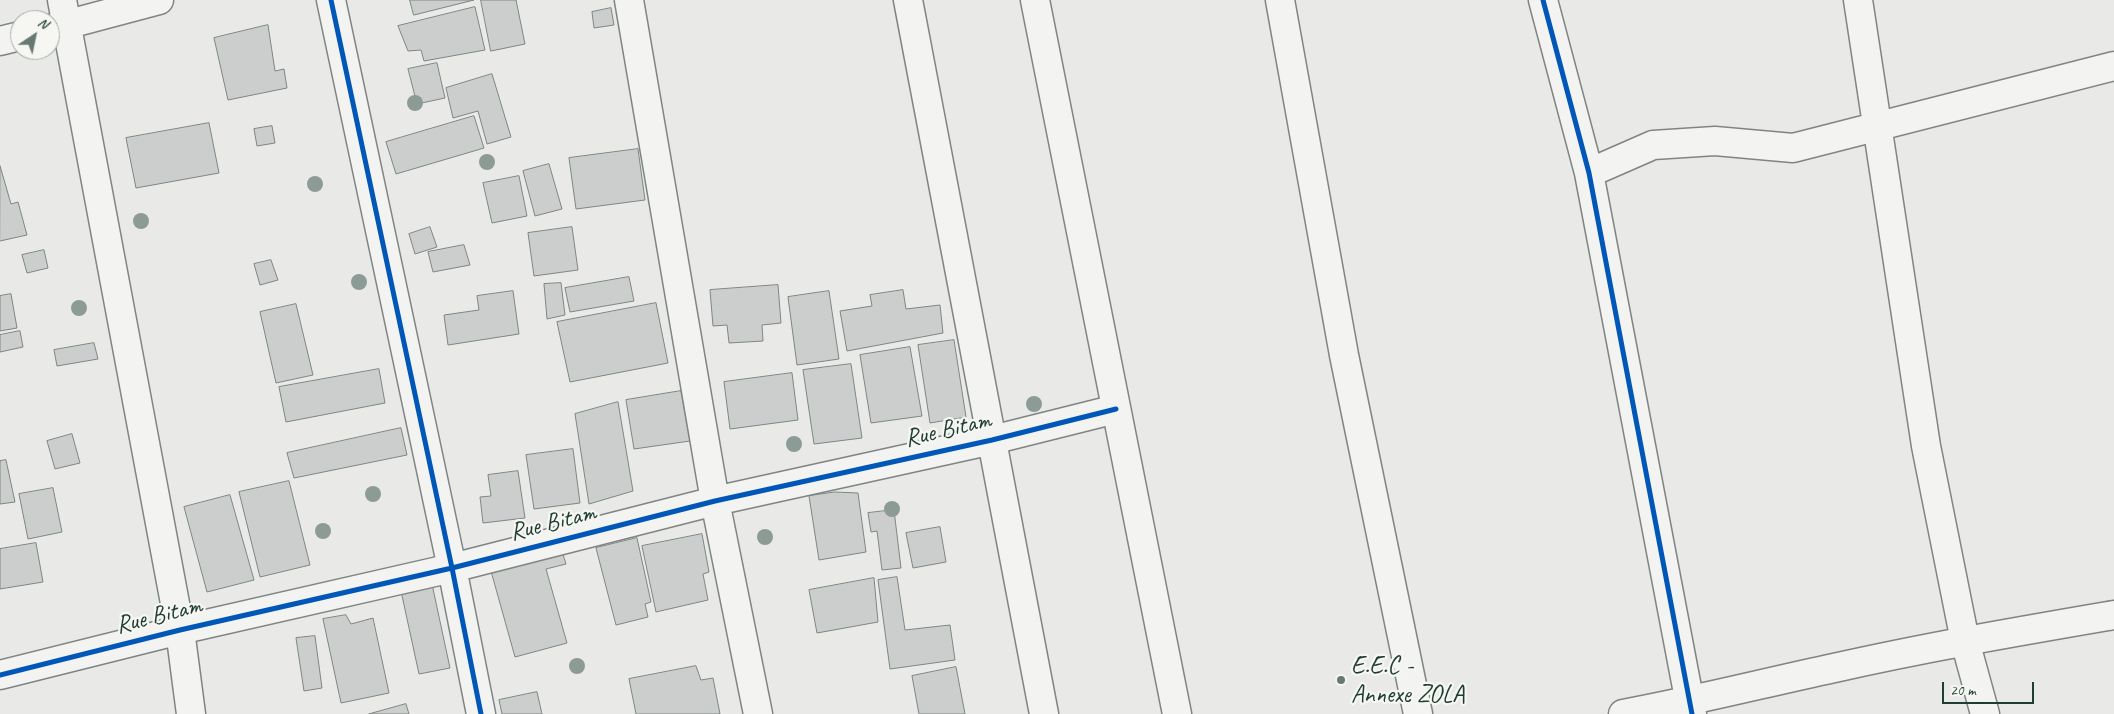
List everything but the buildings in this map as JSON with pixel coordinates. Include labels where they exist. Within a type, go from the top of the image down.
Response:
[{"type":"street","points":[[60,18],[158,0]]},
{"type":"street","points":[[331,0],[452,568],[480,714]]},
{"type":"street","points":[[628,0],[715,501],[758,714]]},
{"type":"street","points":[[908,0],[1044,714]]},
{"type":"street","points":[[1035,0],[1177,714]]},
{"type":"street","points":[[1280,0],[1344,355],[1418,714]]},
{"type":"street","points":[[1543,0],[1589,173],[1690,708]]},
{"type":"street","points":[[1858,0],[1926,446],[1965,641],[1985,714]]},
{"type":"street","points":[[60,23],[180,630],[191,714]]},
{"type":"street","points":[[1589,173],[1653,145],[1715,141],[1793,148],[2114,66]]},
{"type":"street","name":"Rue Bitam","points":[[0,675],[180,630],[452,568],[715,501],[992,440],[1116,409]]},
{"type":"street","points":[[1623,714],[1690,708],[1834,668],[1965,641],[2114,615]]},
{"type":"cycle path","points":[[331,0],[452,568],[481,714]]},
{"type":"cycle path","points":[[1543,0],[1589,173],[1692,714]]},
{"type":"cycle path","points":[[0,675],[180,630],[452,568],[715,501],[992,440],[1116,409]]},
{"type":"place","name":"E.E.C - Annexe ZOLA","points":[[1341,680]]}]
